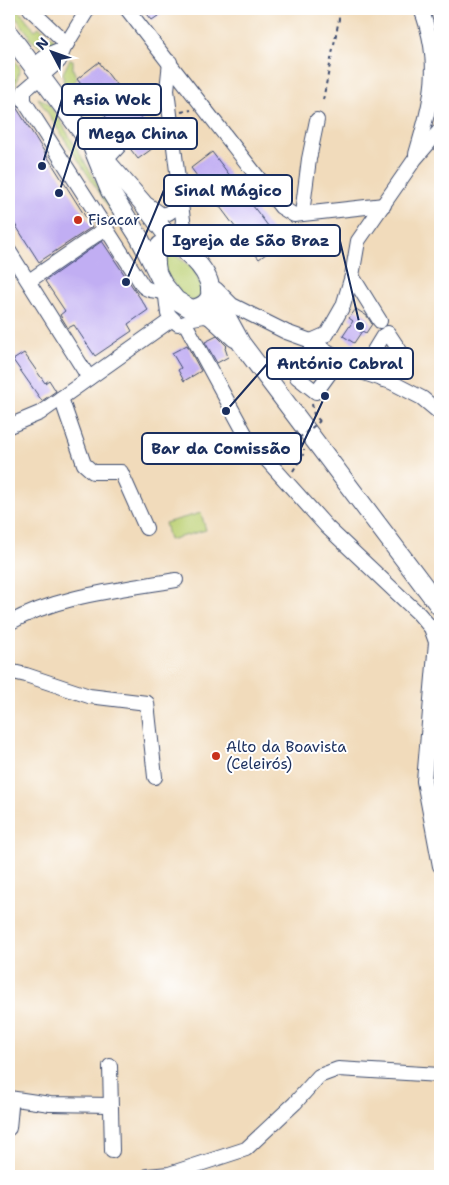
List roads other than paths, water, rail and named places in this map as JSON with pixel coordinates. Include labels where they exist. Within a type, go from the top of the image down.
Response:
[{"type":"main road","points":[[9,34],[91,144],[157,271],[165,291],[183,306],[241,343]]},
{"type":"main road","points":[[104,166],[142,202],[173,244]]},
{"type":"main road","points":[[157,271],[156,254],[166,244],[182,247],[194,258],[231,321],[241,343],[440,607]]},
{"type":"main road","points":[[197,314],[208,299],[209,286]]},
{"type":"street","points":[[30,9],[65,46]]},
{"type":"street","points":[[88,9],[65,46],[59,61],[38,71],[24,91],[24,101],[143,286],[150,291],[165,291],[168,314],[171,320],[178,324],[197,314],[231,321],[256,318]]},
{"type":"street","points":[[127,9],[281,207],[294,215],[384,205]]},
{"type":"street","points":[[415,159],[426,121],[434,68],[433,50],[421,9]]},
{"type":"street","points":[[170,62],[167,90],[183,220],[194,258]]},
{"type":"street","points":[[302,214],[309,159],[317,120]]},
{"type":"street","points":[[311,341],[321,338],[330,329],[343,306],[352,276],[358,241],[415,159],[437,139]]},
{"type":"street","points":[[104,166],[119,146]]},
{"type":"street","points":[[142,202],[162,215],[169,214],[174,210],[181,196]]},
{"type":"street","points":[[173,244],[182,228],[183,220]]},
{"type":"street","points":[[29,281],[106,228]]},
{"type":"street","points":[[9,251],[89,378]]},
{"type":"street","points":[[352,276],[382,324]]},
{"type":"street","points":[[209,286],[232,305],[286,332],[311,341],[361,372],[422,398],[440,413]]},
{"type":"street","points":[[197,314],[248,439],[327,527],[419,614],[430,628],[436,642],[435,671],[424,781],[440,866]]},
{"type":"street","points":[[9,426],[40,413],[171,320]]},
{"type":"street","points":[[361,372],[383,336],[388,333],[404,357],[383,380]]},
{"type":"street","points":[[311,341],[311,352],[297,377],[316,392],[340,359]]},
{"type":"street","points":[[61,398],[84,464],[94,472],[121,472],[146,528]]},
{"type":"street","points":[[9,623],[30,612],[84,595],[176,580]]},
{"type":"street","points":[[9,672],[26,675],[89,696],[147,703],[155,777]]},
{"type":"street","points":[[110,1066],[112,1151]]},
{"type":"street","points":[[148,1176],[185,1173],[246,1149],[295,1103],[319,1076],[338,1069],[440,1075]]},
{"type":"street","points":[[9,1128],[10,1103],[110,1105]]},
{"type":"place","name":"Asia Wok","points":[[42,166]]},
{"type":"place","name":"Mega China","points":[[59,193]]},
{"type":"place","name":"Fisacar","points":[[78,220]]},
{"type":"place","name":"Sinal Mágico","points":[[126,282]]},
{"type":"place","name":"Igreja de São Braz","points":[[360,326]]},
{"type":"place","name":"Bar da Comissão","points":[[325,396]]},
{"type":"place","name":"António Cabral","points":[[226,411]]},
{"type":"place","name":"Alto da Boavista (Celeirós)","points":[[216,756]]}]
